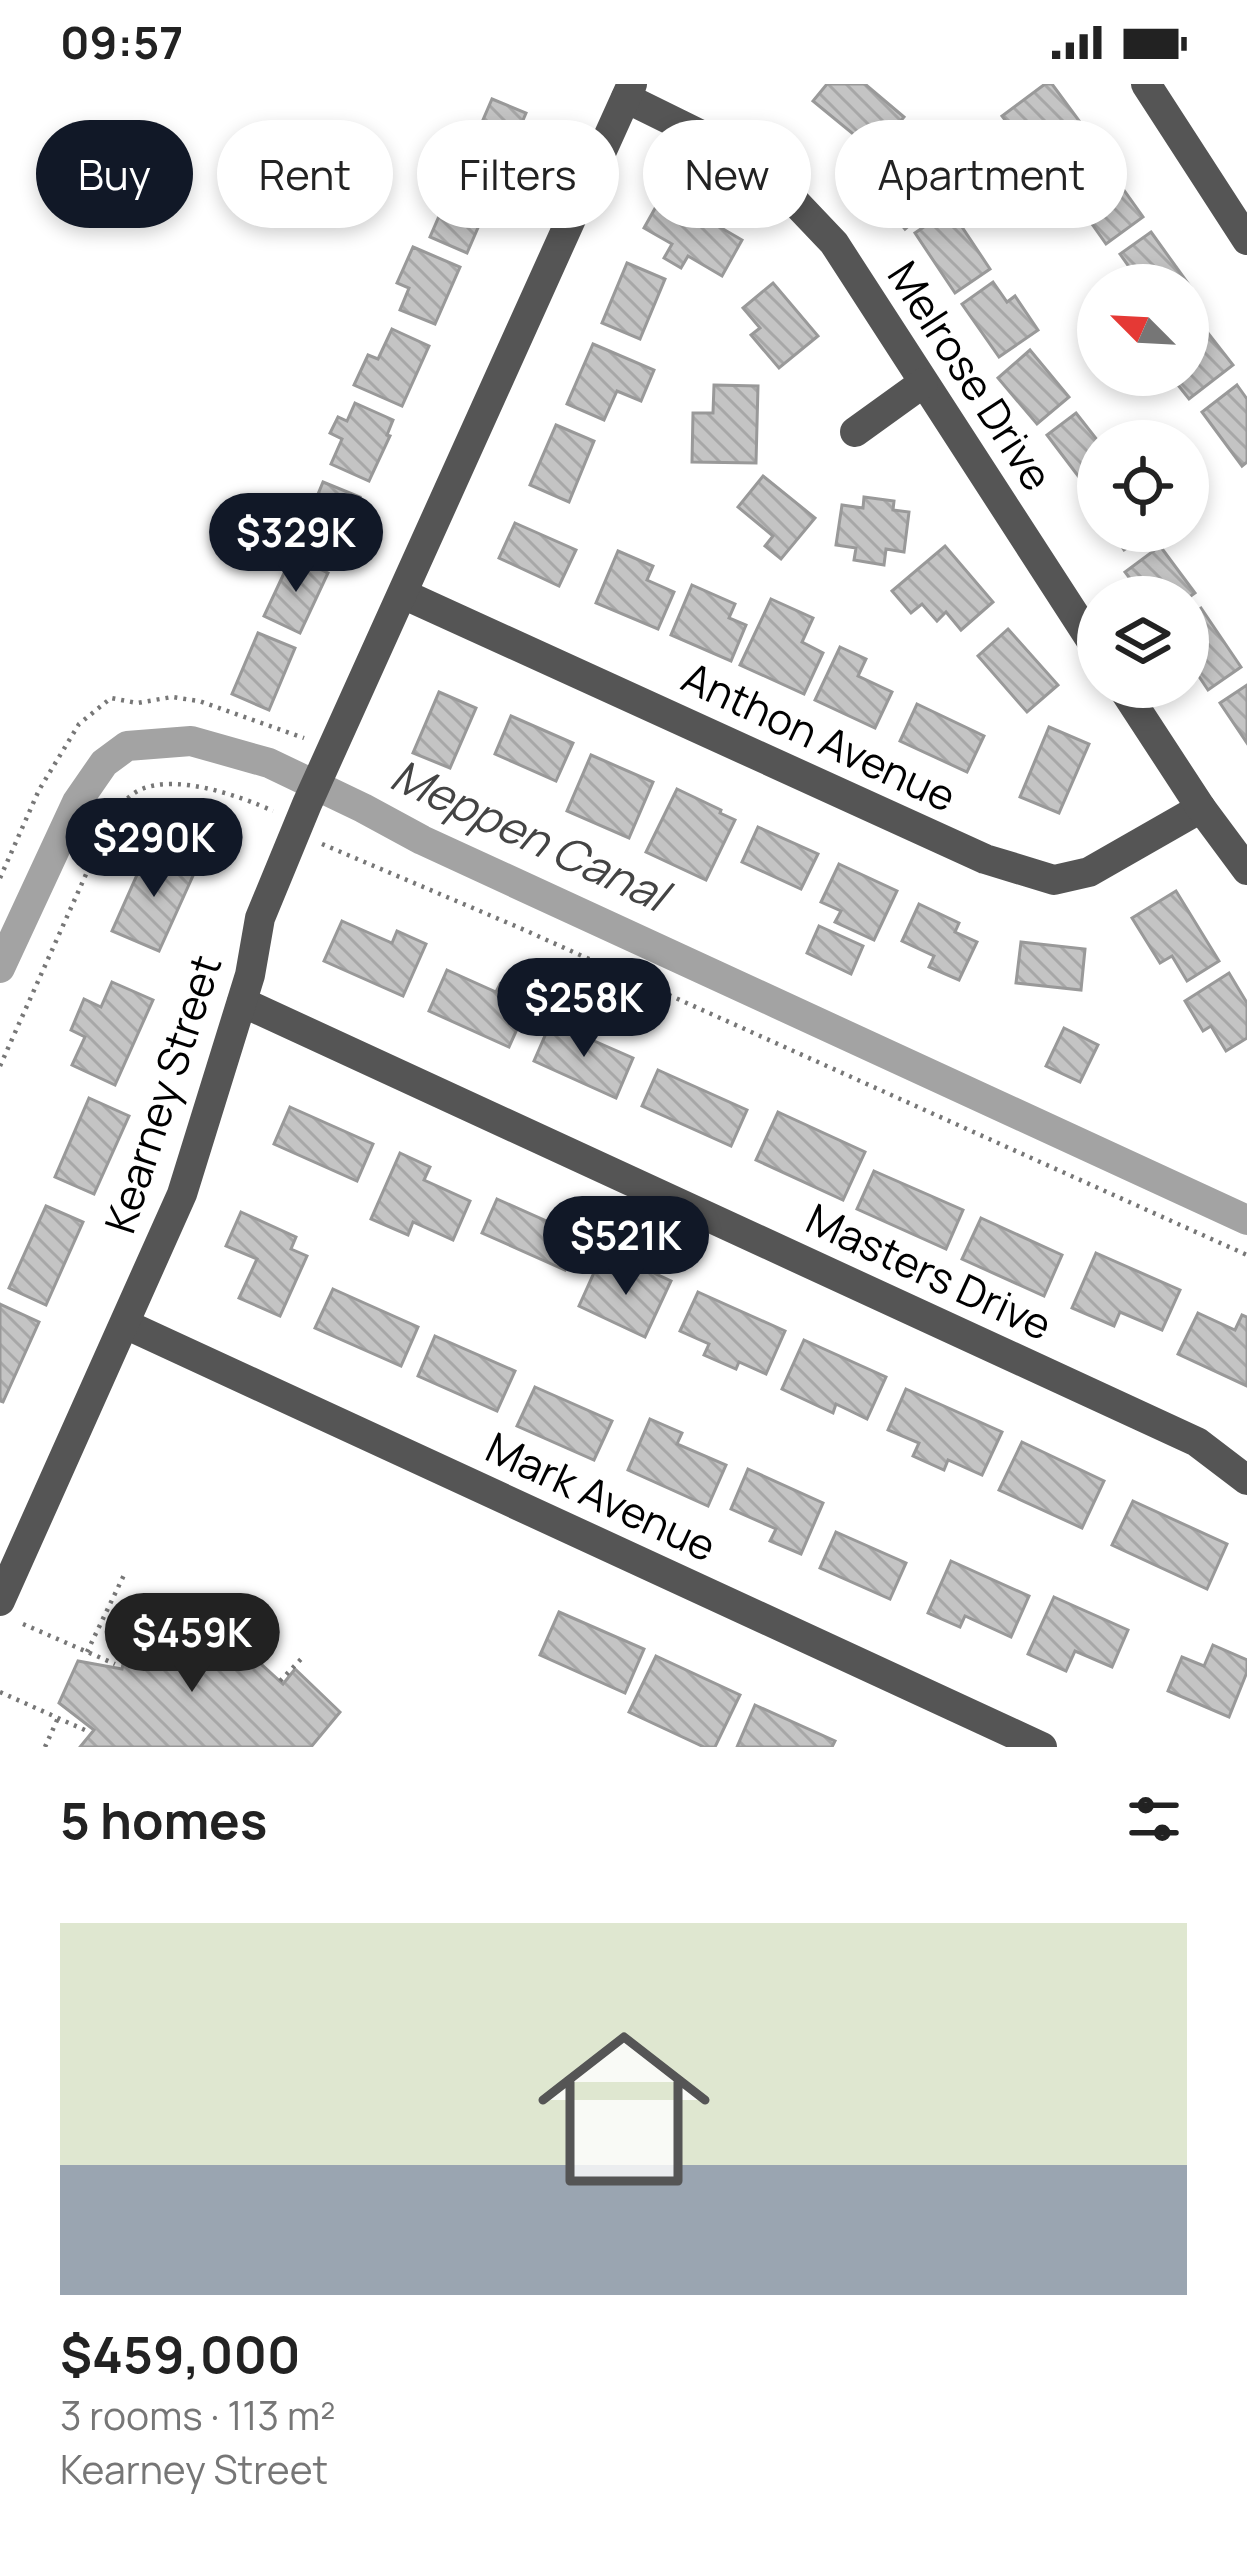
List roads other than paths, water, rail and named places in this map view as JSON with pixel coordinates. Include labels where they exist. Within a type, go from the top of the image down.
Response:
[{"type":"street","points":[[1146,84],[1247,240]]},
{"type":"street","name":"Melrose Drive","points":[[629,91],[758,163],[834,243],[1077,619]]},
{"type":"street","name":"Kearney Street","points":[[0,1600],[182,1194],[250,975],[260,918],[330,751],[629,91]]},
{"type":"street","points":[[855,432],[923,382]]},
{"type":"street","name":"Anthon Avenue","points":[[403,594],[985,859],[1054,880],[1089,872],[1201,808]]},
{"type":"street","points":[[1136,708],[1247,870]]},
{"type":"street","name":"Masters Drive","points":[[242,1002],[1197,1442],[1247,1480]]},
{"type":"street","name":"Mark Avenue","points":[[125,1324],[1042,1747]]},
{"type":"waterway","name":"Meppen Canal","points":[[0,968],[77,802],[104,763],[127,746],[191,741],[269,763],[422,840],[1247,1220]]}]
